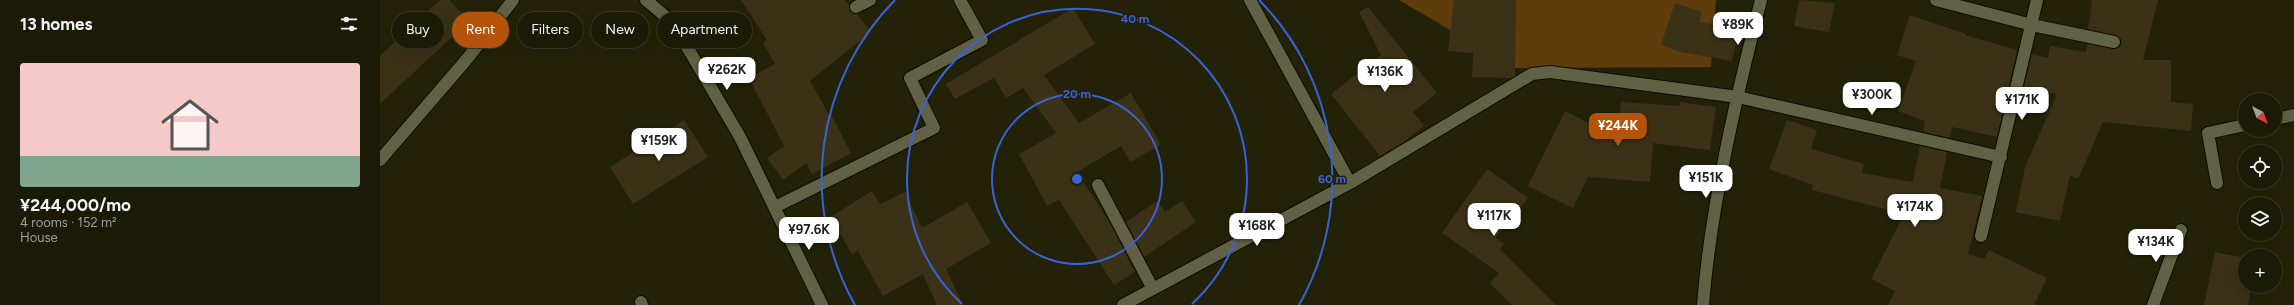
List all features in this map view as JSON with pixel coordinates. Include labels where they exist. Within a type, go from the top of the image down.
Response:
[{"type":"street","points":[[380,160],[467,59],[513,0]]},
{"type":"street","points":[[646,0],[673,23],[740,137],[822,305]]},
{"type":"street","points":[[856,7],[870,0]]},
{"type":"street","points":[[775,207],[934,128],[910,78],[982,40],[960,0]]},
{"type":"street","points":[[1250,0],[1350,183]]},
{"type":"street","points":[[1702,305],[1707,256],[1738,97],[1761,0]]},
{"type":"street","points":[[1936,0],[2032,25],[2114,42]]},
{"type":"street","points":[[1981,236],[2001,158],[2037,0]]},
{"type":"street","points":[[1123,305],[1350,183],[1532,74],[1550,72],[1738,97],[2001,158]]},
{"type":"street","points":[[2282,118],[2294,115]]},
{"type":"street","points":[[2217,183],[2208,133],[2238,127]]},
{"type":"street","points":[[1098,185],[1153,289]]},
{"type":"street","points":[[2153,305],[2181,230]]},
{"type":"shaded area","points":[[1399,0],[1716,0],[1711,67],[1515,68]]},
{"type":"building","points":[[440,0],[449,0],[460,12],[452,12],[452,37],[444,44],[444,12],[427,12]]},
{"type":"building","points":[[741,0],[845,0],[849,5],[850,11],[857,14],[871,32],[810,81],[829,115],[831,114],[851,153],[812,174],[806,163],[783,180],[767,158],[784,146],[749,78],[775,64],[763,43],[767,40],[752,17],[752,12],[749,12]]},
{"type":"building","points":[[1454,0],[1516,0],[1515,76],[1511,78],[1472,77],[1473,53],[1448,51]]},
{"type":"building","points":[[1799,0],[1835,3],[1829,32],[1794,26]]},
{"type":"building","points":[[2092,0],[2158,0],[2143,60],[2171,60],[2171,102],[2193,104],[2191,131],[2103,122],[2078,179],[2070,175],[2060,221],[2016,212],[2025,167],[2057,94],[2024,88],[2032,54],[2048,58],[2050,46],[2086,52],[2087,44],[2113,49],[2119,47],[2121,44],[2121,39],[2116,35],[2088,29]]},
{"type":"building","points":[[1675,3],[1702,12],[1699,22],[1739,29],[1732,61],[1680,52],[1661,45]]},
{"type":"building","points":[[1368,7],[1437,93],[1413,112],[1424,126],[1402,143],[1380,156],[1331,94],[1381,55],[1359,12]]},
{"type":"building","points":[[1073,8],[1095,44],[1044,75],[1079,123],[1131,93],[1161,145],[1130,162],[1121,146],[1077,172],[1110,223],[1135,272],[1114,285],[1059,200],[1047,206],[1019,154],[1056,133],[1023,88],[1006,98],[994,78],[955,99],[946,84]]},
{"type":"building","points":[[1910,15],[1966,34],[1965,35],[2017,50],[1997,137],[1952,127],[1950,138],[1923,132],[1925,121],[1898,111],[1916,61],[1897,55]]},
{"type":"building","points":[[392,45],[392,48],[440,48],[380,104],[380,56]]},
{"type":"building","points":[[1621,102],[1680,106],[1680,102],[1716,107],[1710,150],[1653,143],[1650,182],[1588,177],[1573,208],[1528,186],[1565,111],[1618,137]]},
{"type":"building","points":[[684,120],[708,157],[633,204],[610,167]]},
{"type":"building","points":[[1787,120],[1817,130],[1811,149],[1864,164],[1862,173],[1913,182],[1920,146],[1947,152],[1940,188],[1982,196],[1968,254],[1984,259],[1989,250],[2047,278],[2034,305],[1888,305],[1895,291],[1871,279],[1902,218],[1891,216],[1892,211],[1812,190],[1813,185],[1769,169]]},
{"type":"building","points":[[1487,169],[1528,198],[1496,238],[1504,244],[1500,249],[1556,305],[1512,305],[1490,283],[1499,273],[1442,233]]},
{"type":"building","points":[[872,191],[880,204],[905,192],[922,228],[967,202],[991,243],[946,269],[963,305],[937,305],[923,274],[883,296],[858,251],[852,254],[830,217]]},
{"type":"building","points":[[1157,201],[1165,212],[1182,201],[1196,222],[1144,257],[1126,222]]},
{"type":"building","points":[[2215,252],[2238,257],[2238,293],[2250,293],[2248,305],[2204,305]]}]
